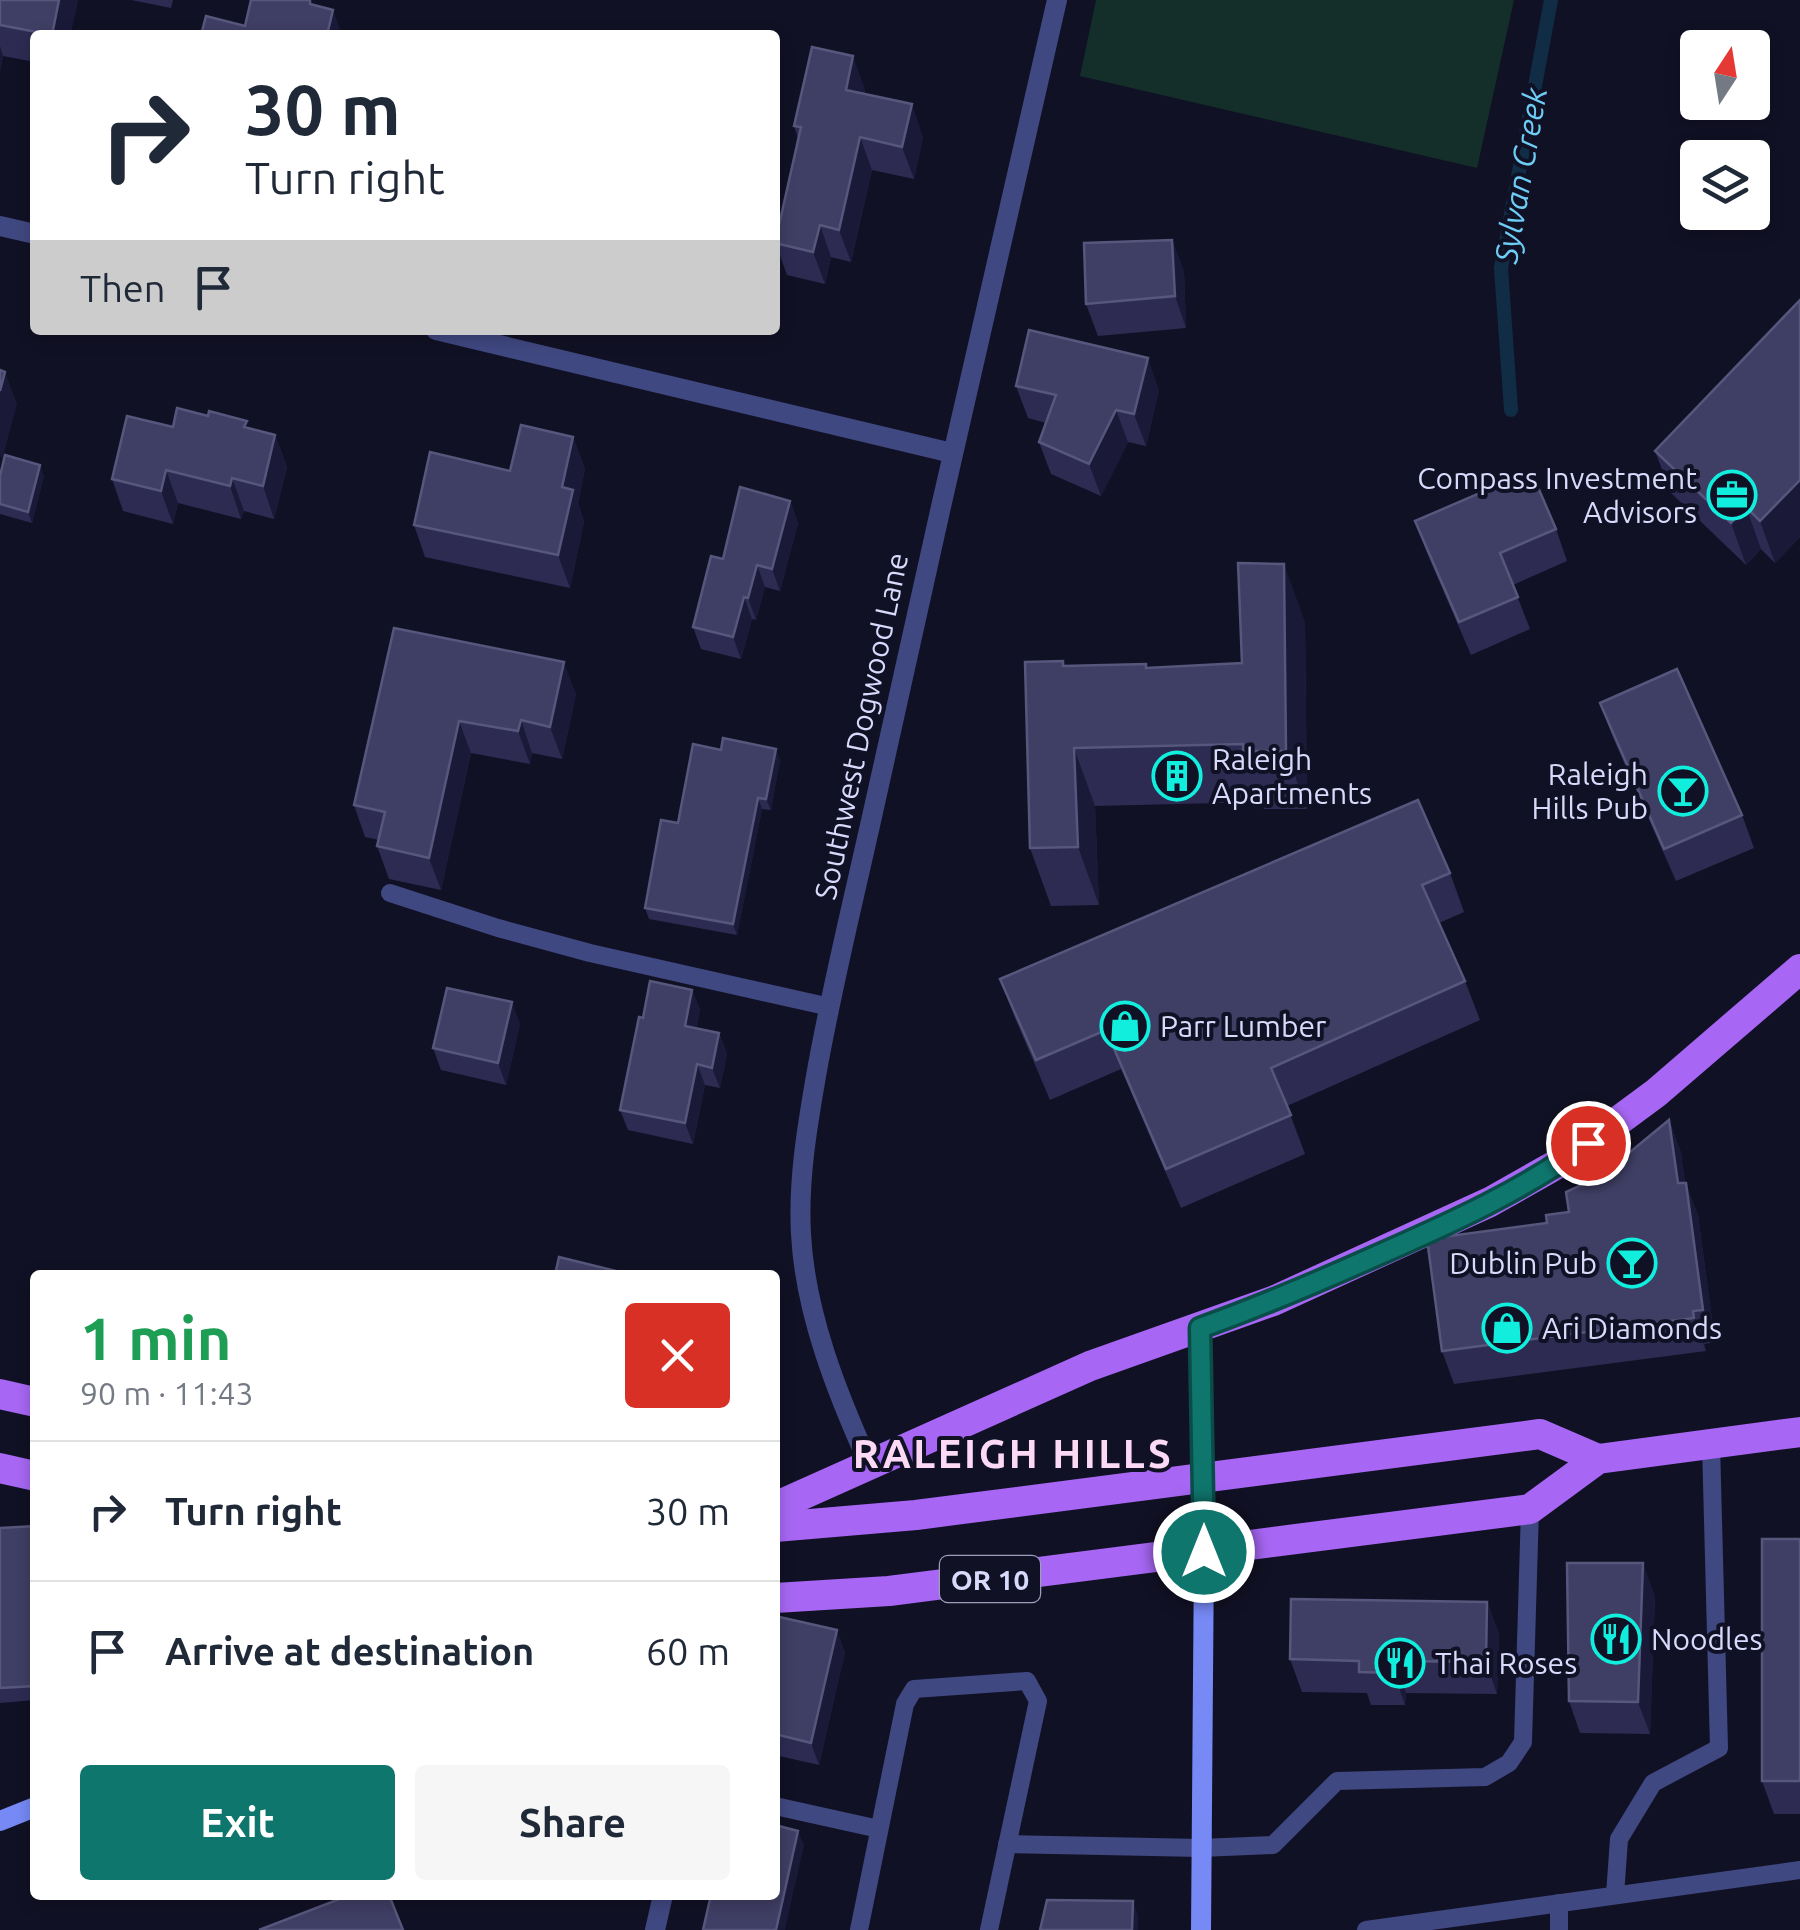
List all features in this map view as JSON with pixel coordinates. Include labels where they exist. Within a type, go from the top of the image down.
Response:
[{"type":"main road","points":[[780,1505],[1090,1366],[1274,1301],[1425,1235],[1532,1180],[1656,1093],[1800,969]]},
{"type":"main road","points":[[1200,1328],[1204,1552],[1201,1930]]},
{"type":"main road","points":[[0,1394],[30,1401]]},
{"type":"main road","name":"OR 10","points":[[780,1598],[889,1591],[1530,1509],[1598,1459],[1800,1432]]},
{"type":"main road","name":"OR 10","points":[[780,1527],[916,1515],[1540,1434],[1598,1459]]},
{"type":"main road","points":[[0,1468],[30,1475]]},
{"type":"main road","points":[[0,1821],[30,1808]]},
{"type":"street","name":"Southwest Dogwood Lane","points":[[869,1464],[847,1414],[818,1327],[801,1236],[807,1133],[830,1007],[952,453],[1057,0]]},
{"type":"street","points":[[0,226],[30,233]]},
{"type":"street","points":[[457,335],[952,453]]},
{"type":"street","points":[[655,1930],[661,1900]]},
{"type":"lane","points":[[390,893],[590,953],[830,1007]]},
{"type":"lane","points":[[1614,1894],[1619,1839],[1653,1783],[1719,1748],[1711,1444]]},
{"type":"lane","points":[[1007,1844],[1272,1846],[1337,1781],[1485,1777],[1509,1763],[1522,1742],[1530,1509]]},
{"type":"lane","points":[[858,1930],[905,1704],[914,1689],[1027,1681],[1038,1701],[989,1930]]},
{"type":"lane","points":[[780,1807],[879,1829]]},
{"type":"lane","points":[[1366,1930],[1468,1923],[1614,1894],[1800,1870]]},
{"type":"lane","points":[[1559,1903],[1559,1930]]},
{"type":"green space","points":[[1096,0],[1514,0],[1477,168],[1080,76]]},
{"type":"building","points":[[0,0],[59,0],[53,30],[0,25]]},
{"type":"building","points":[[251,0],[310,0],[310,4],[333,10],[328,30],[202,30],[206,16],[245,26]]},
{"type":"building","points":[[812,47],[853,56],[846,90],[912,104],[902,147],[860,137],[839,230],[820,225],[813,252],[780,244],[780,221],[801,127],[794,126]]},
{"type":"building","points":[[1172,240],[1175,296],[1086,304],[1084,243]]},
{"type":"building","points":[[1800,300],[1800,480],[1760,521],[1746,507],[1731,523],[1655,451]]},
{"type":"building","points":[[1029,330],[1148,358],[1134,414],[1116,410],[1089,464],[1039,442],[1056,395],[1016,386]]},
{"type":"building","points":[[177,408],[247,421],[244,427],[275,435],[263,486],[232,478],[230,486],[166,470],[161,491],[112,479],[127,416],[173,427]]},
{"type":"building","points":[[521,425],[573,437],[562,487],[573,490],[558,555],[414,525],[430,452],[510,471]]},
{"type":"building","points":[[5,455],[40,465],[28,512],[0,504]]},
{"type":"building","points":[[1531,471],[1556,529],[1500,553],[1518,597],[1459,622],[1415,521]]},
{"type":"building","points":[[740,487],[790,501],[772,569],[757,565],[733,637],[693,627],[711,556],[723,559]]},
{"type":"building","points":[[1238,563],[1284,564],[1286,751],[1243,751],[1243,744],[1074,748],[1078,847],[1030,848],[1025,662],[1063,661],[1063,666],[1146,664],[1146,668],[1242,663]]},
{"type":"building","points":[[394,628],[564,662],[550,727],[521,720],[518,731],[459,721],[429,858],[377,846],[385,812],[354,805]]},
{"type":"building","name":"Raleigh Hills Pub","points":[[1677,669],[1742,815],[1664,849],[1600,703]]},
{"type":"building","points":[[723,738],[776,749],[766,799],[758,798],[733,924],[645,908],[661,820],[678,823],[693,744],[721,750]]},
{"type":"building","points":[[1418,800],[1450,873],[1422,885],[1465,981],[1271,1068],[1291,1115],[1166,1169],[1106,1030],[1036,1060],[1000,979]]},
{"type":"building","points":[[650,981],[692,990],[685,1026],[719,1033],[712,1068],[697,1064],[685,1123],[620,1110]]},
{"type":"building","points":[[447,988],[512,1002],[498,1063],[433,1048]]},
{"type":"building","points":[[1669,1120],[1678,1183],[1686,1183],[1703,1310],[1693,1311],[1694,1318],[1442,1351],[1427,1239],[1547,1223],[1546,1215],[1569,1212],[1566,1192],[1601,1176]]},
{"type":"building","points":[[559,1257],[612,1270],[556,1270]]},
{"type":"building","points":[[30,1526],[30,1686],[0,1688],[0,1528]]},
{"type":"building","points":[[1762,1539],[1800,1539],[1800,1781],[1762,1781]]},
{"type":"building","name":"Noodles","points":[[1567,1563],[1643,1563],[1638,1702],[1569,1701]]},
{"type":"building","points":[[1291,1599],[1487,1602],[1486,1662],[1394,1661],[1394,1673],[1359,1672],[1359,1661],[1290,1659]]},
{"type":"building","points":[[780,1617],[837,1630],[811,1743],[780,1735]]},
{"type":"building","points":[[780,1826],[798,1831],[776,1930],[703,1930],[710,1900],[780,1900]]},
{"type":"building","points":[[337,1900],[391,1900],[403,1930],[259,1930]]},
{"type":"building","points":[[1047,1900],[1133,1901],[1132,1930],[1040,1930]]},
{"type":"waterway","name":"Sylvan Creek","points":[[1511,410],[1501,268],[1551,0]]},
{"type":"place","name":"Compass Investment Advisors","points":[[1732,495]]},
{"type":"place","name":"Raleigh Apartments","points":[[1177,776]]},
{"type":"place","name":"Raleigh Hills Pub","points":[[1683,791]]},
{"type":"place","name":"Parr Lumber","points":[[1125,1026]]},
{"type":"place","name":"Dublin Pub","points":[[1632,1263]]},
{"type":"place","name":"Ari Diamonds","points":[[1507,1328]]},
{"type":"place","name":"Noodles","points":[[1616,1639]]},
{"type":"place","name":"Thai Roses","points":[[1400,1663]]},
{"type":"district","name":"RALEIGH HILLS","points":[[1013,1453]]},
{"type":"route","points":[[1204,1552],[1200,1328],[1274,1301],[1425,1235],[1529,1182],[1588,1143]]}]
